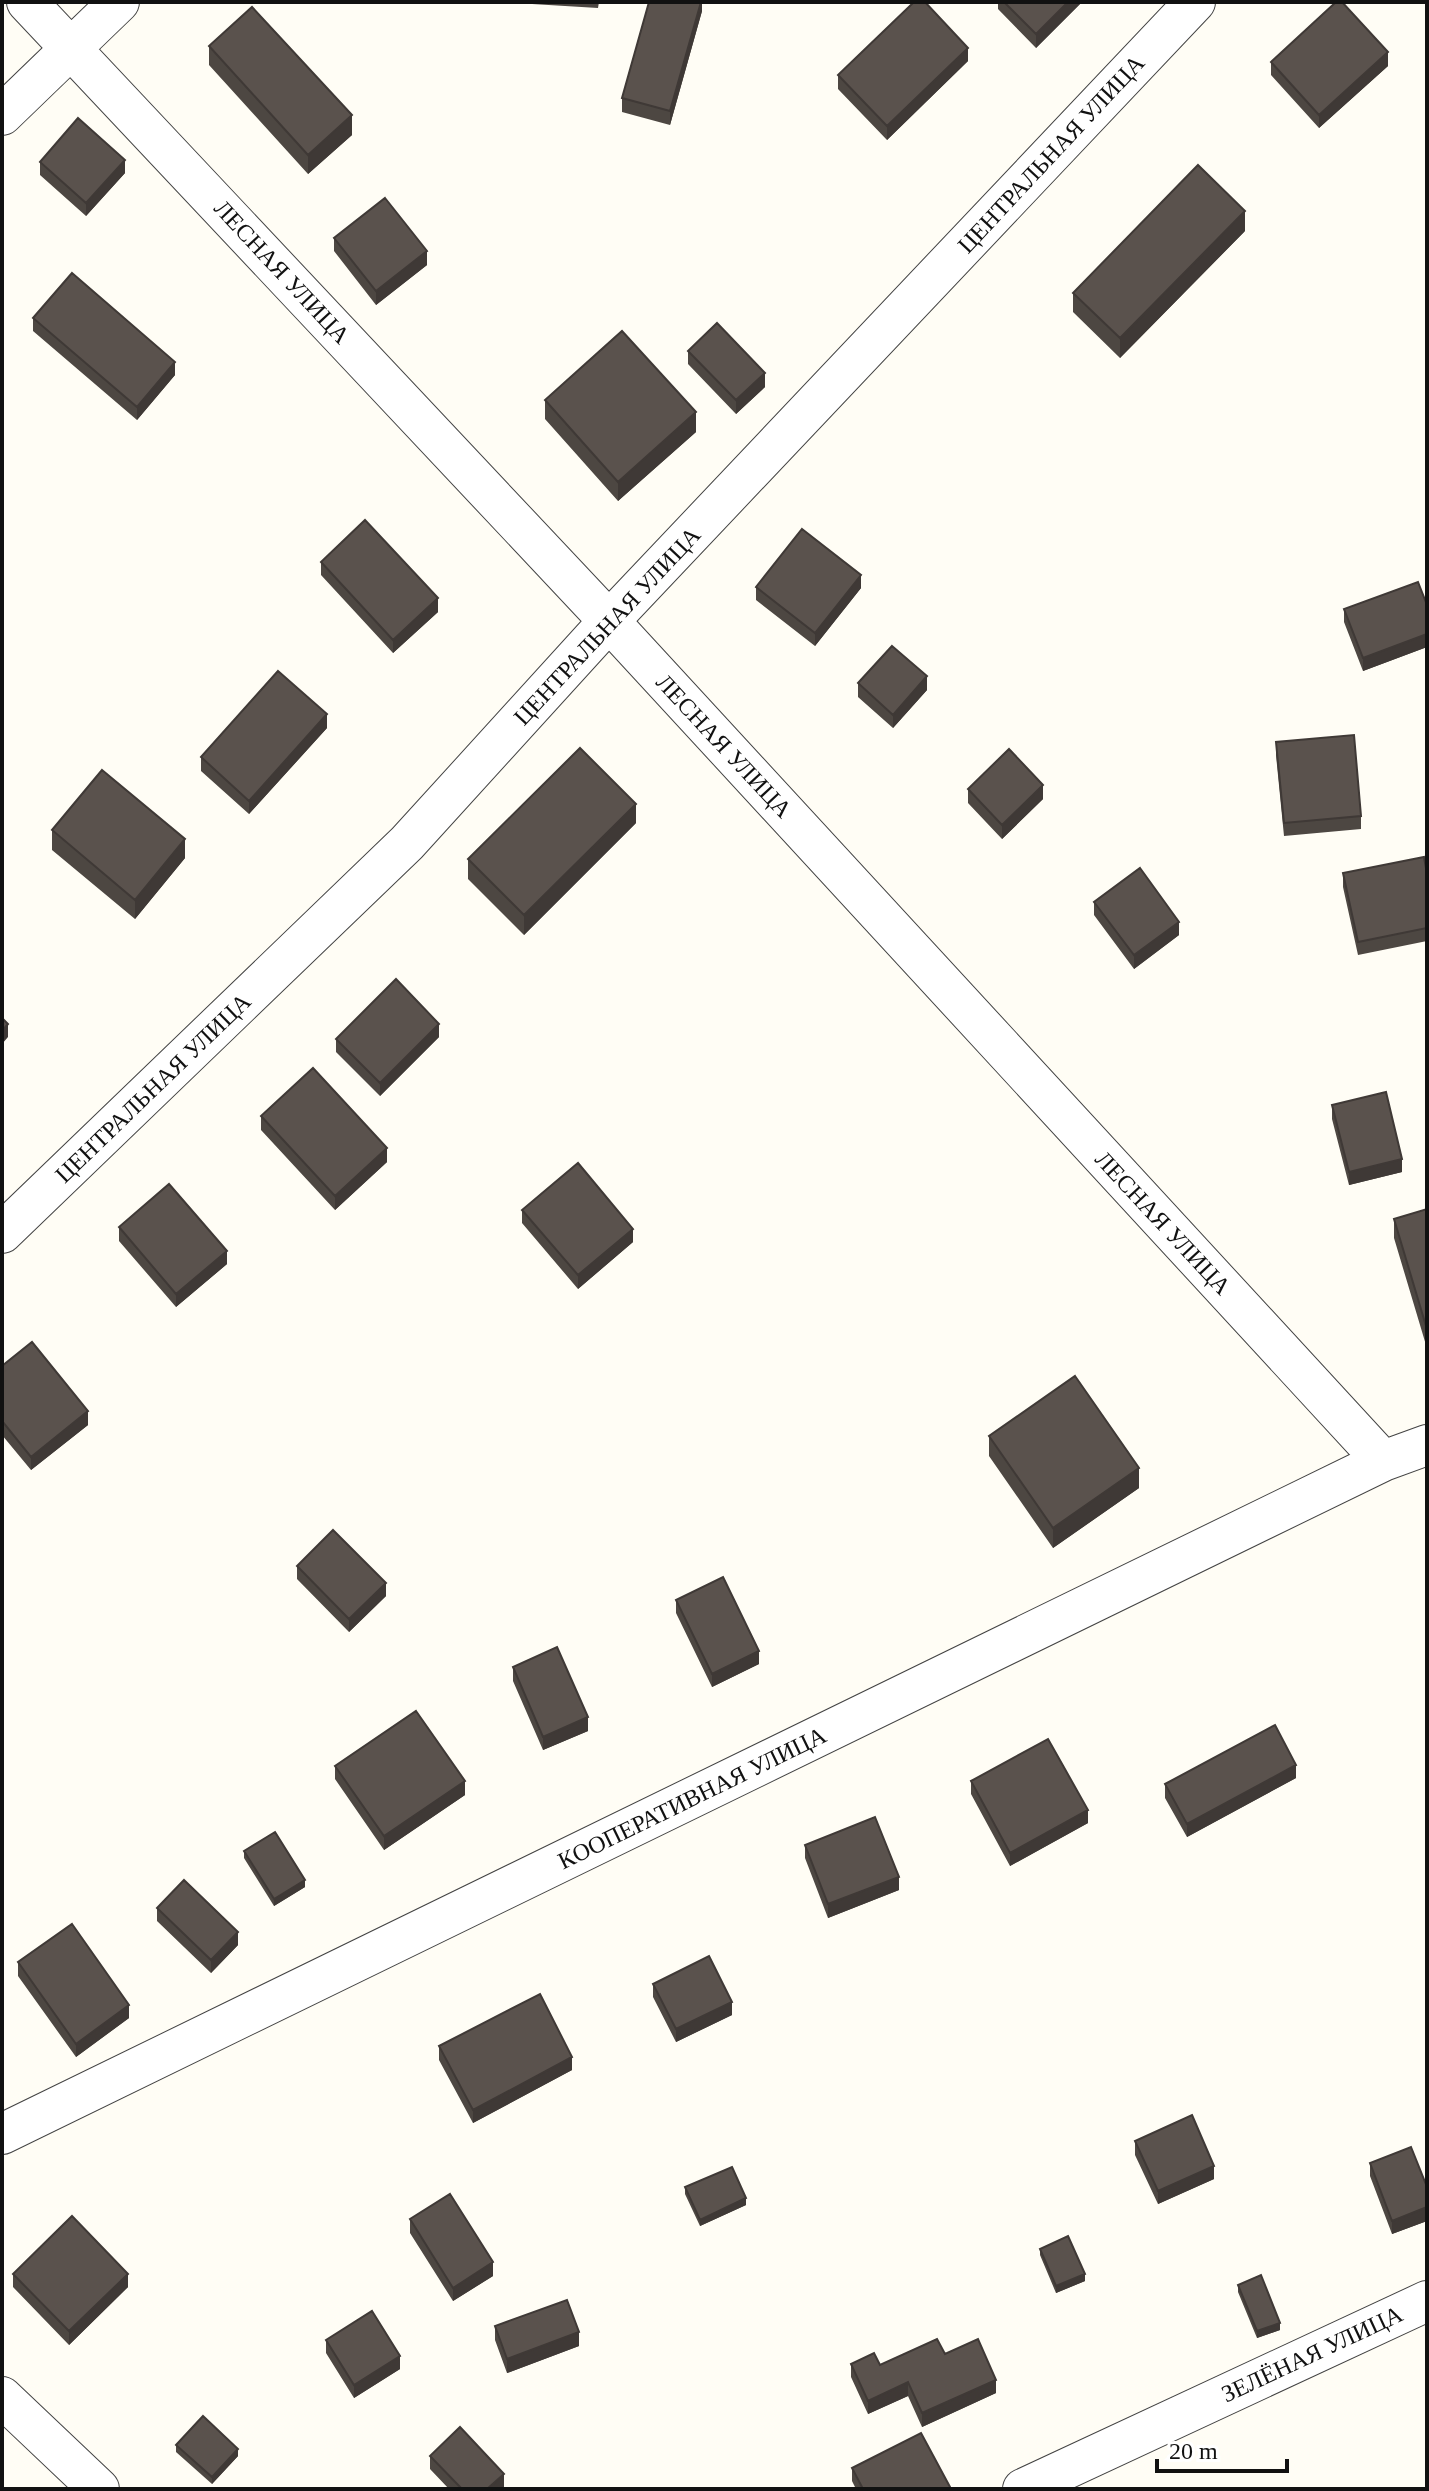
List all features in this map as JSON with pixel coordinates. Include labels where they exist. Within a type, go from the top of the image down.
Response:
[{"type":"street","name":"ЛЕСНАЯ УЛИЦА","points":[[27,2],[609,621],[1383,1461]]},
{"type":"street","points":[[2,115],[119,2]]},
{"type":"street","name":"ЦЕНТРАЛЬНАЯ УЛИЦА","points":[[2,1233],[407,843],[609,621],[1195,2]]},
{"type":"street","points":[[1383,1461],[1427,1445]]},
{"type":"street","name":"КООПЕРАТИВНАЯ УЛИЦА","points":[[2,2134],[1383,1461]]},
{"type":"street","name":"ЗЕЛЁНАЯ УЛИЦА","points":[[1023,2489],[1427,2301]]},
{"type":"street","points":[[2,2397],[99,2489]]},
{"type":"building","points":[[649,2],[701,2],[670,111],[622,98]]},
{"type":"building","points":[[914,2],[925,2],[968,48],[887,126],[838,75]]},
{"type":"building","points":[[1004,2],[1068,2],[1036,34]]},
{"type":"building","points":[[1336,2],[1342,2],[1388,52],[1319,115],[1271,62]]},
{"type":"building","points":[[252,7],[352,115],[308,155],[209,46]]},
{"type":"building","points":[[78,118],[125,160],[86,203],[40,162]]},
{"type":"building","points":[[1198,165],[1245,211],[1120,338],[1073,293]]},
{"type":"building","points":[[385,198],[427,251],[376,291],[334,238]]},
{"type":"building","points":[[72,273],[175,362],[137,407],[33,318]]},
{"type":"building","points":[[717,323],[765,373],[736,400],[688,351]]},
{"type":"building","points":[[622,331],[696,412],[618,482],[545,400]]},
{"type":"building","points":[[365,520],[438,598],[393,640],[321,562]]},
{"type":"building","points":[[802,529],[861,575],[815,633],[756,587]]},
{"type":"building","points":[[1418,582],[1427,605],[1427,634],[1363,658],[1344,609]]},
{"type":"building","points":[[892,646],[927,676],[893,715],[858,683]]},
{"type":"building","points":[[278,671],[327,714],[249,801],[201,757]]},
{"type":"building","points":[[1354,735],[1361,816],[1284,823],[1276,742]]},
{"type":"building","points":[[580,748],[636,804],[524,915],[468,859]]},
{"type":"building","points":[[1009,749],[1043,785],[1002,825],[968,789]]},
{"type":"building","points":[[102,770],[185,839],[135,900],[52,830]]},
{"type":"building","points":[[1424,857],[1427,928],[1358,942],[1343,873]]},
{"type":"building","points":[[1140,868],[1179,922],[1134,955],[1094,902]]},
{"type":"building","points":[[396,979],[439,1024],[380,1083],[336,1039]]},
{"type":"building","points":[[313,1068],[387,1148],[335,1196],[261,1116]]},
{"type":"building","points":[[1386,1092],[1402,1159],[1349,1172],[1332,1105]]},
{"type":"building","points":[[578,1163],[633,1229],[578,1275],[522,1210]]},
{"type":"building","points":[[169,1184],[227,1251],[176,1294],[119,1227]]},
{"type":"building","points":[[1427,1209],[1427,1325],[1426,1326],[1394,1219]]},
{"type":"building","points":[[32,1342],[88,1411],[31,1457],[2,1421],[2,1366]]},
{"type":"building","points":[[1075,1376],[1139,1468],[1053,1528],[989,1436]]},
{"type":"building","points":[[333,1530],[386,1583],[349,1619],[297,1566]]},
{"type":"building","points":[[723,1577],[759,1651],[712,1674],[676,1600]]},
{"type":"building","points":[[557,1647],[588,1717],[543,1737],[513,1667]]},
{"type":"building","points":[[416,1711],[465,1781],[384,1836],[335,1766]]},
{"type":"building","points":[[1275,1725],[1296,1765],[1187,1824],[1165,1784]]},
{"type":"building","points":[[1048,1739],[1088,1810],[1010,1853],[971,1781]]},
{"type":"building","points":[[875,1817],[899,1877],[828,1904],[805,1845]]},
{"type":"building","points":[[275,1832],[305,1880],[274,1899],[244,1851]]},
{"type":"building","points":[[184,1880],[238,1932],[211,1960],[157,1908]]},
{"type":"building","points":[[72,1924],[129,2005],[76,2044],[18,1962]]},
{"type":"building","points":[[709,1956],[732,2002],[676,2029],[653,1984]]},
{"type":"building","points":[[540,1994],[572,2057],[473,2110],[439,2046]]},
{"type":"building","points":[[1192,2115],[1214,2166],[1158,2191],[1135,2141]]},
{"type":"building","points":[[1411,2147],[1427,2187],[1427,2207],[1392,2221],[1370,2163]]},
{"type":"building","points":[[732,2167],[746,2198],[700,2220],[685,2187]]},
{"type":"building","points":[[450,2194],[493,2262],[453,2288],[410,2219]]},
{"type":"building","points":[[72,2216],[128,2274],[69,2331],[13,2274]]},
{"type":"building","points":[[1068,2236],[1085,2274],[1056,2286],[1040,2249]]},
{"type":"building","points":[[1261,2275],[1280,2323],[1257,2331],[1238,2285]]},
{"type":"building","points":[[567,2300],[579,2332],[507,2359],[495,2326]]},
{"type":"building","points":[[372,2311],[400,2356],[354,2385],[326,2340]]},
{"type":"building","points":[[937,2339],[945,2354],[978,2339],[996,2380],[922,2413],[908,2382],[868,2401],[851,2364],[874,2353],[880,2365]]},
{"type":"building","points":[[203,2416],[238,2449],[212,2477],[176,2445]]},
{"type":"building","points":[[460,2427],[504,2474],[487,2489],[462,2489],[430,2456]]},
{"type":"building","points":[[921,2433],[950,2487],[863,2489],[852,2468]]}]
